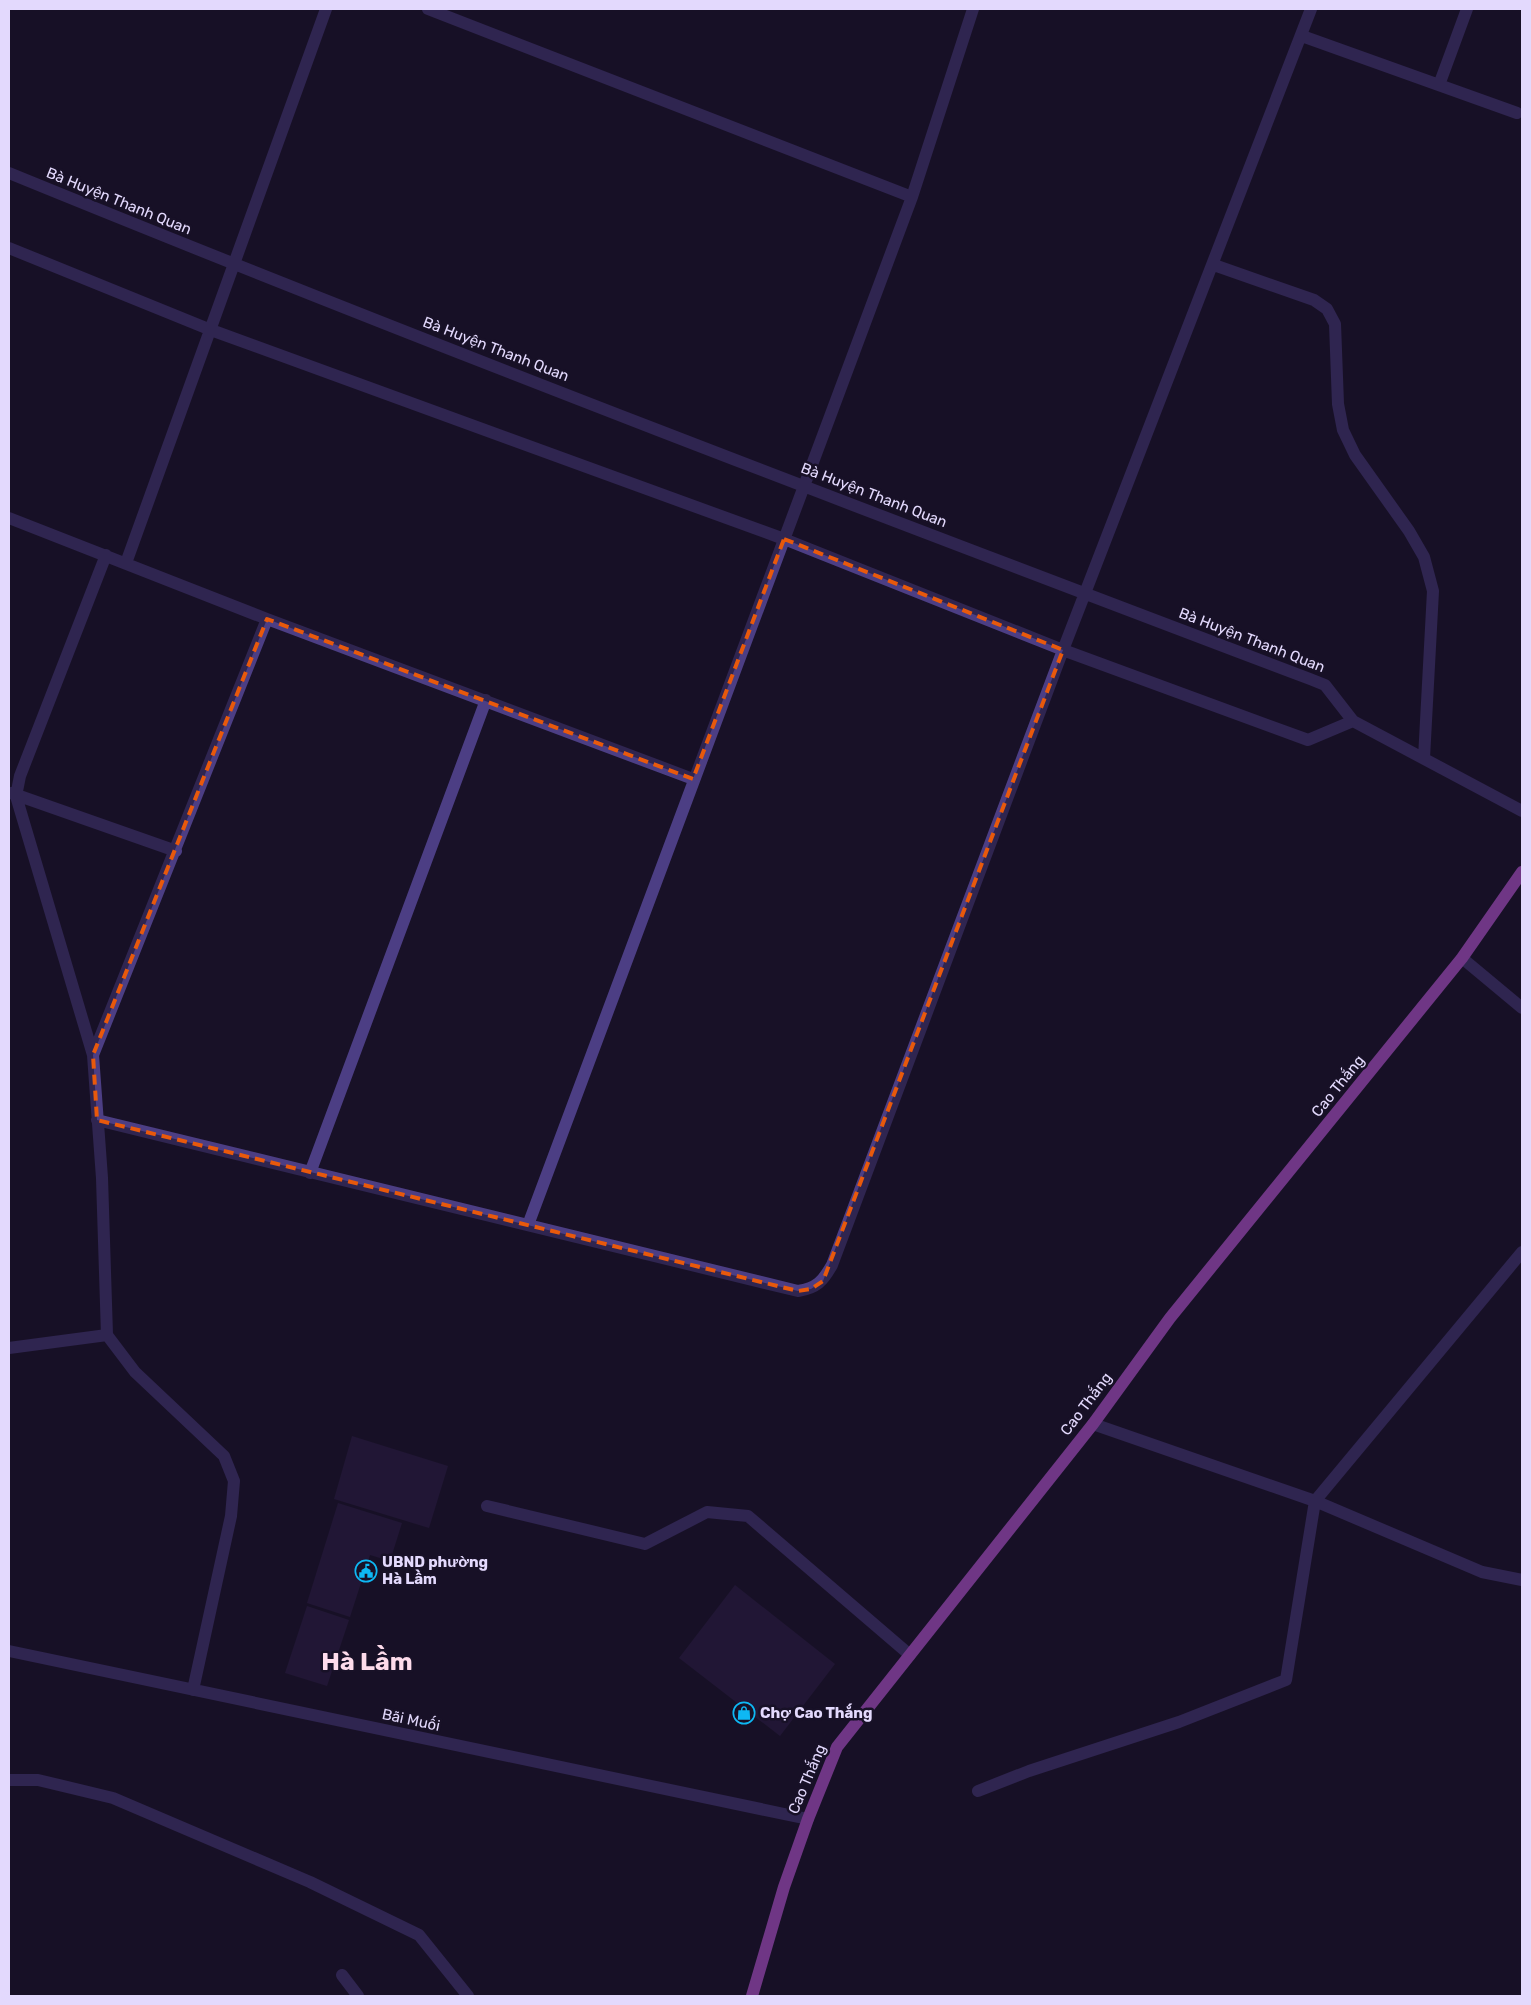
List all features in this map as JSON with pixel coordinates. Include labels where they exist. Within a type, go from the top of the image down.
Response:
[{"type":"main road","name":"Cao Thắng","points":[[752,1996],[784,1886],[808,1819],[838,1747],[1093,1424],[1170,1318],[1462,958],[1522,872]]},
{"type":"street","points":[[126,563],[235,266],[326,9]]},
{"type":"street","points":[[428,9],[912,198]]},
{"type":"street","points":[[528,1225],[693,779],[912,198],[973,9]]},
{"type":"street","points":[[97,1120],[798,1290],[811,1289],[823,1281],[836,1256],[1063,650],[1312,9]]},
{"type":"street","points":[[1440,85],[1467,9]]},
{"type":"street","points":[[1302,36],[1517,113]]},
{"type":"street","name":"Bà Huyện Thanh Quan","points":[[9,173],[235,266],[1325,685],[1353,721]]},
{"type":"street","points":[[9,248],[211,330],[784,539],[1063,650],[1308,740],[1353,721],[1522,811]]},
{"type":"street","points":[[1214,265],[1314,300],[1327,308],[1335,324],[1338,404],[1343,430],[1355,455],[1410,531],[1424,558],[1433,591],[1424,758]]},
{"type":"street","points":[[9,518],[268,619],[693,779]]},
{"type":"street","points":[[106,555],[13,794],[93,1055],[102,1178],[104,1309],[107,1335],[134,1372],[224,1456],[234,1482],[231,1516],[193,1690]]},
{"type":"street","points":[[93,1055],[268,619]]},
{"type":"street","points":[[310,1173],[486,700]]},
{"type":"street","points":[[13,794],[176,851]]},
{"type":"street","points":[[1462,958],[1522,1008]]},
{"type":"street","points":[[978,1791],[1029,1771],[1179,1722],[1286,1680],[1315,1501],[1522,1252]]},
{"type":"street","points":[[9,1348],[107,1335]]},
{"type":"street","points":[[1093,1424],[1315,1501],[1482,1572],[1522,1580]]},
{"type":"street","points":[[487,1506],[645,1544],[707,1512],[748,1516],[910,1655]]},
{"type":"street","name":"Bãi Muối","points":[[9,1651],[808,1819]]},
{"type":"street","points":[[9,1780],[38,1780],[113,1798],[310,1882],[419,1935],[468,1996]]},
{"type":"street","points":[[342,1975],[358,1996]]},
{"type":"highlighted area","points":[[784,539],[1063,650],[823,1281],[811,1289],[798,1291],[97,1120],[93,1055],[267,619],[693,779]]},
{"type":"building","points":[[352,1436],[448,1466],[429,1528],[334,1499]]},
{"type":"building","points":[[338,1503],[402,1523],[390,1561],[370,1555],[350,1617],[307,1603]]},
{"type":"building","points":[[735,1585],[835,1664],[780,1736],[679,1658]]},
{"type":"building","points":[[307,1606],[349,1620],[327,1686],[285,1673]]},
{"type":"place","name":"UBND phường Hà Lầm","points":[[366,1571]]},
{"type":"place","name":"Chợ Cao Thắng","points":[[744,1713]]},
{"type":"district","name":"Hà Lầm","points":[[367,1661]]}]
